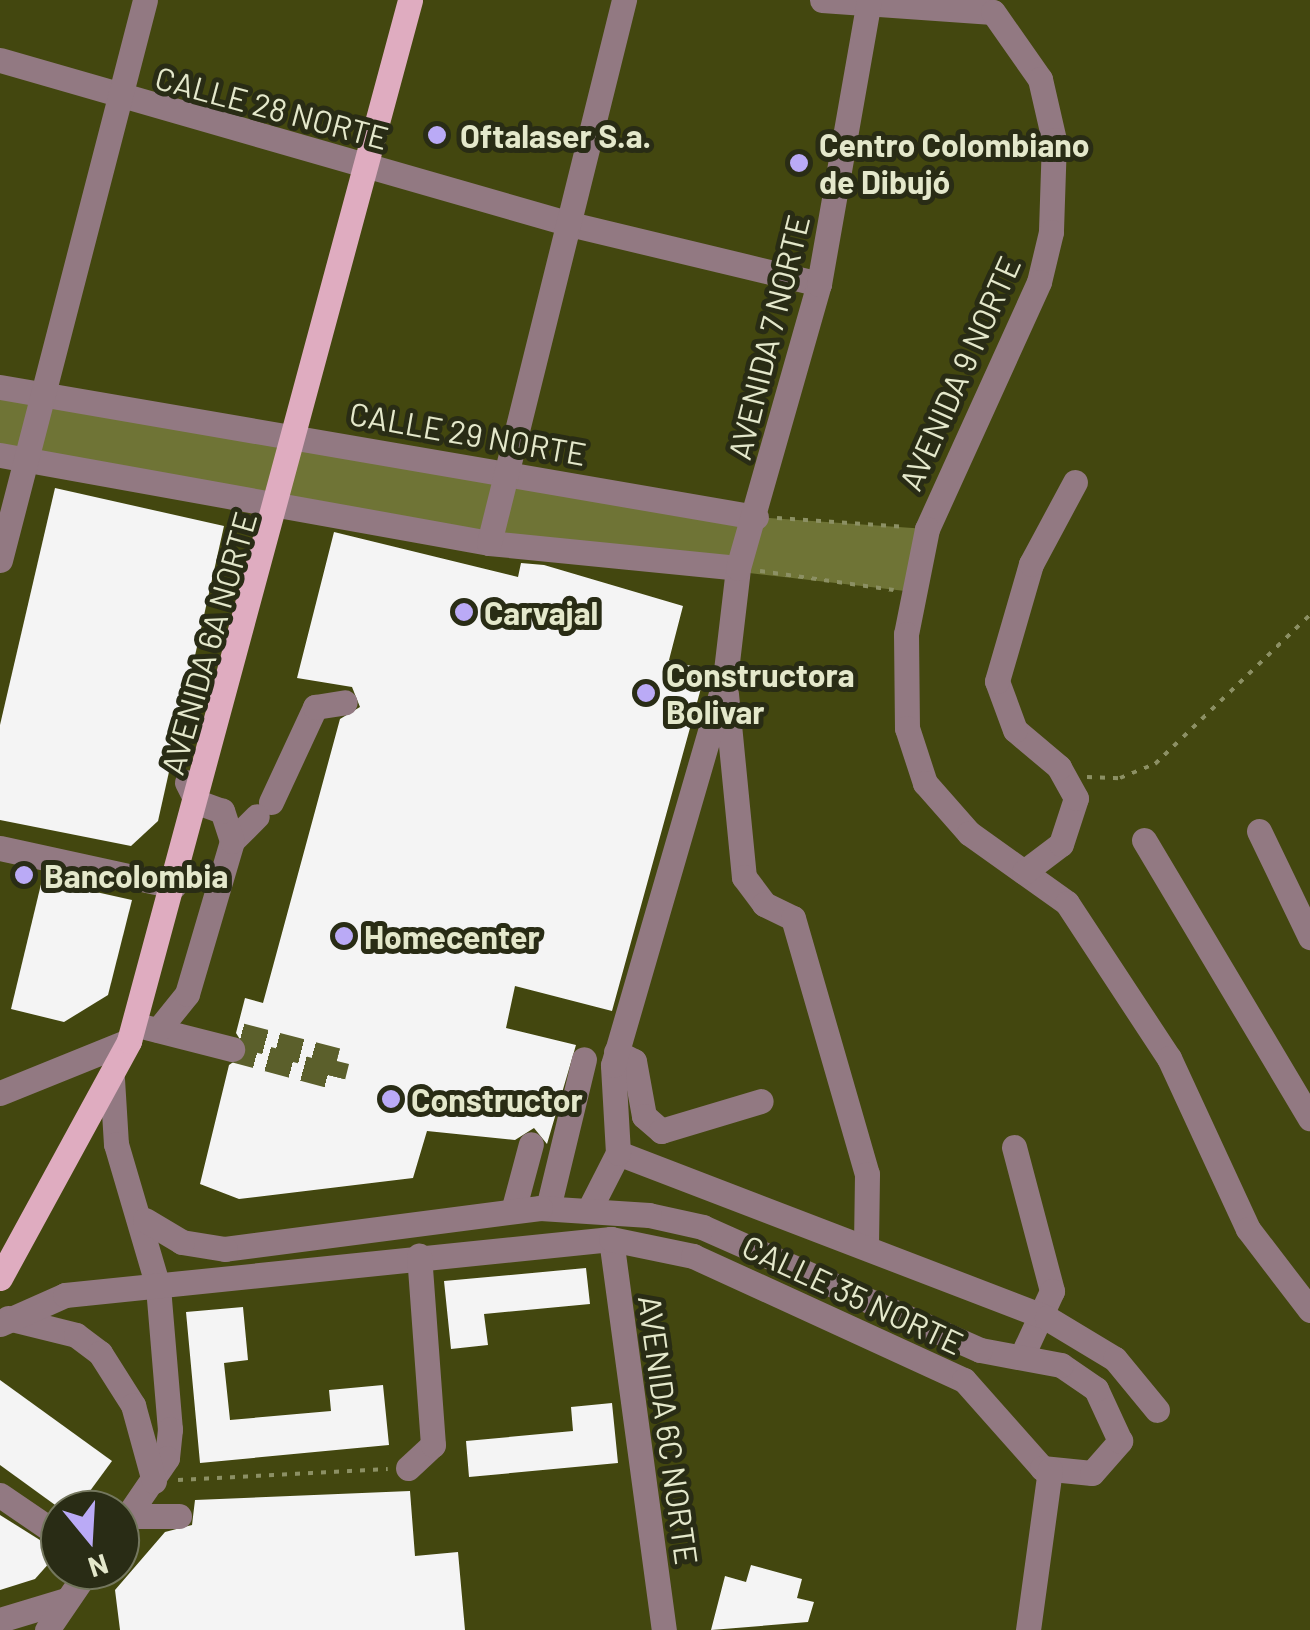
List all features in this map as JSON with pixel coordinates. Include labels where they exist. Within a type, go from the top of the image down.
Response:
[{"type":"main road","name":"AVENIDA 6A NORTE","points":[[0,1278],[112,1079],[148,1028],[174,886],[280,506],[410,0]]},
{"type":"street","points":[[0,560],[12,457],[40,395],[114,97],[144,0]]},
{"type":"street","points":[[489,543],[505,471],[574,225],[624,0]]},
{"type":"street","points":[[822,0],[998,6]]},
{"type":"street","name":"AVENIDA 7 NORTE","points":[[725,680],[738,568],[756,517],[820,284],[869,2]]},
{"type":"street","name":"AVENIDA 9 NORTE","points":[[998,6],[1040,79],[1054,140],[1051,232],[1039,282],[927,528],[914,592],[904,687],[916,761],[969,833],[1068,903],[1168,1058],[1248,1229],[1310,1310]]},
{"type":"street","name":"CALLE 28 NORTE","points":[[0,60],[114,97],[574,225],[820,284]]},
{"type":"street","name":"CALLE 29 NORTE","points":[[0,387],[756,517]]},
{"type":"street","points":[[12,457],[489,543],[738,568]]},
{"type":"street","points":[[1024,872],[1071,828],[1077,810],[1067,776],[1014,730],[998,681],[1031,564],[1075,482]]},
{"type":"street","points":[[631,1212],[615,1162],[616,1052],[725,680]]},
{"type":"street","points":[[725,680],[744,877],[764,904],[793,918],[866,1174],[866,1242]]},
{"type":"street","points":[[148,1028],[232,842],[264,809],[315,708],[345,702]]},
{"type":"street","points":[[198,802],[222,811],[232,842]]},
{"type":"street","points":[[1259,832],[1310,937]]},
{"type":"street","points":[[1144,840],[1310,1118]]},
{"type":"street","points":[[0,848],[174,886]]},
{"type":"street","points":[[0,1093],[148,1028],[234,1042]]},
{"type":"street","points":[[616,1052],[634,1061],[644,1116],[661,1131],[761,1101]]},
{"type":"street","points":[[548,1208],[584,1059]]},
{"type":"street","points":[[112,1079],[116,1144],[144,1220],[158,1287],[170,1444],[154,1481],[140,1500]]},
{"type":"street","points":[[513,1211],[531,1144]]},
{"type":"street","points":[[1014,1148],[1050,1272],[1048,1318],[1022,1356]]},
{"type":"street","points":[[615,1162],[866,1242],[984,1300],[1048,1318],[1115,1359],[1157,1410]]},
{"type":"street","points":[[590,1208],[615,1162]]},
{"type":"street","name":"CALLE 35 NORTE","points":[[4,1321],[65,1294],[611,1239],[693,1256],[964,1380],[1010,1440],[1050,1470],[1074,1476],[1102,1466],[1118,1426],[1088,1381],[1022,1356],[980,1350],[703,1227],[631,1212],[548,1208],[225,1250],[182,1242],[144,1220]]},
{"type":"street","name":"AVENIDA 6C NORTE","points":[[611,1239],[664,1630]]},
{"type":"street","points":[[408,1468],[433,1445],[420,1256]]},
{"type":"street","points":[[4,1321],[76,1334],[100,1353],[134,1406],[154,1481]]},
{"type":"street","points":[[1028,1630],[1050,1470]]},
{"type":"street","points":[[0,1495],[40,1522]]},
{"type":"street","points":[[140,1520],[180,1516]]},
{"type":"street","points":[[47,1630],[73,1590]]},
{"type":"street","points":[[2,1626],[66,1600]]},
{"type":"street","points":[[66,1600],[68,1630]]},
{"type":"path","points":[[756,517],[927,528]]},
{"type":"path","points":[[738,568],[914,592]]},
{"type":"path","points":[[1067,776],[1120,778],[1155,764],[1310,615]]},
{"type":"path","points":[[154,1481],[408,1468]]},
{"type":"green space","points":[[0,387],[756,517],[927,529],[914,592],[489,543],[0,455]]},
{"type":"building","points":[[55,488],[224,526],[158,821],[131,846],[0,820],[0,725]]},
{"type":"building","name":"Homecenter","points":[[334,532],[518,577],[521,563],[544,565],[683,606],[669,660],[706,670],[612,1011],[515,986],[506,1028],[576,1045],[547,1144],[534,1128],[515,1140],[427,1131],[413,1178],[239,1199],[200,1184],[229,1065],[248,1052],[236,1033],[245,998],[263,1003],[340,719],[360,707],[352,687],[297,678]]},
{"type":"building","points":[[42,880],[132,900],[108,995],[64,1022],[11,1009]]},
{"type":"building","points":[[586,1268],[590,1304],[484,1314],[488,1345],[451,1349],[444,1281]]},
{"type":"building","points":[[243,1307],[248,1360],[224,1363],[230,1420],[331,1411],[329,1390],[383,1385],[389,1445],[200,1463],[186,1312]]},
{"type":"building","points":[[0,1380],[112,1461],[91,1490],[40,1490],[40,1494],[0,1465]]},
{"type":"building","points":[[612,1403],[618,1463],[469,1477],[466,1441],[573,1431],[571,1407]]},
{"type":"building","points":[[410,1491],[415,1556],[458,1552],[465,1630],[120,1630],[115,1590],[140,1590],[140,1561],[165,1532],[192,1525],[195,1500]]},
{"type":"building","points":[[0,1515],[40,1540],[40,1573],[35,1579],[0,1590]]},
{"type":"building","points":[[751,1565],[802,1579],[797,1598],[814,1602],[808,1622],[711,1630],[725,1576],[746,1582]]},
{"type":"tunnel","points":[[232,1049],[333,1076],[337,1060],[236,1034]]},
{"type":"place","name":"Oftalaser S.a.","points":[[437,135]]},
{"type":"place","name":"Centro Colombiano de Dibujó","points":[[799,163]]},
{"type":"place","name":"Carvajal","points":[[464,612]]},
{"type":"place","name":"Constructora Bolivar","points":[[646,693]]},
{"type":"place","name":"Bancolombia","points":[[24,875]]},
{"type":"place","name":"Homecenter","points":[[344,936]]},
{"type":"place","name":"Constructor","points":[[391,1099]]}]
